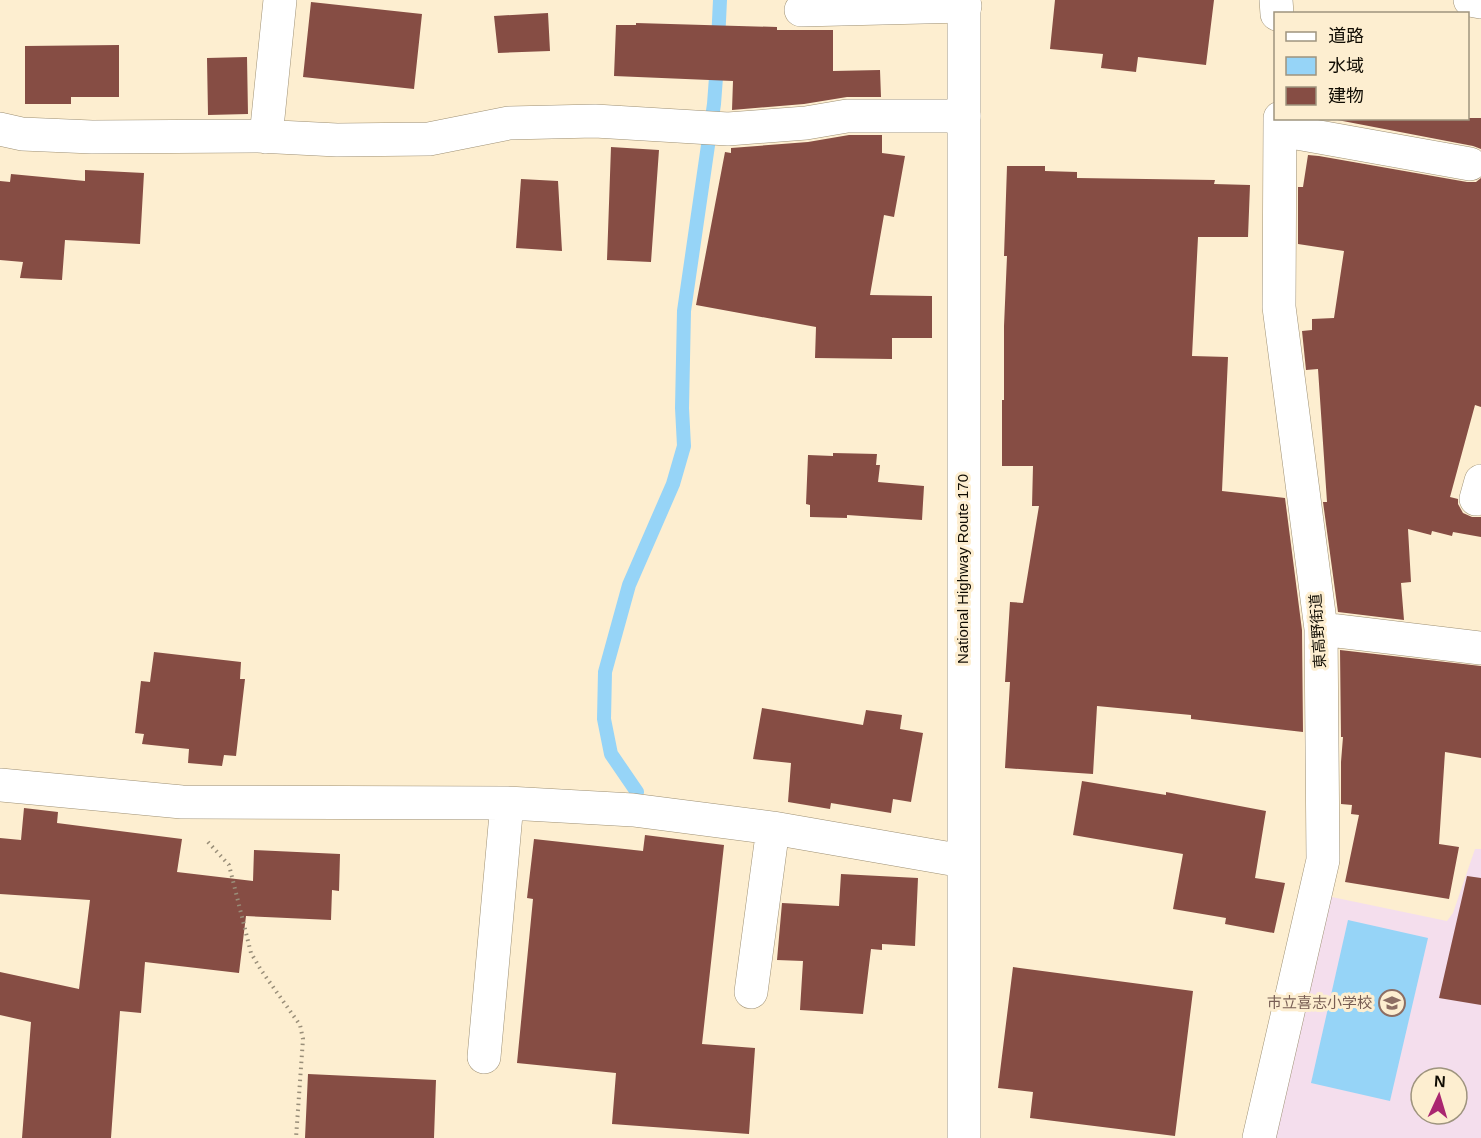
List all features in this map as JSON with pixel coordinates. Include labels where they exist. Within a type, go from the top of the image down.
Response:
[{"type":"main road","points":[[266,137],[280,0]]},
{"type":"main road","points":[[1470,0],[1481,2]]},
{"type":"main road","points":[[801,10],[964,3]]},
{"type":"main road","name":"National Highway Route 170","points":[[963,1138],[964,3]]},
{"type":"main road","points":[[0,129],[22,134],[92,137],[429,139],[509,123],[595,121],[728,129],[806,123],[847,116],[964,116]]},
{"type":"main road","points":[[1280,124],[1470,164]]},
{"type":"main road","name":"東高野街道","points":[[1259,1138],[1323,860],[1321,629],[1279,307],[1280,124]]},
{"type":"main road","points":[[1321,629],[1481,648]]},
{"type":"main road","points":[[0,785],[182,802],[507,803],[633,810],[773,828],[963,861]]},
{"type":"main road","points":[[484,1057],[507,803]]},
{"type":"main road","points":[[751,992],[773,828]]},
{"type":"path","points":[[182,802],[195,828],[229,865],[251,953],[300,1025],[303,1039],[296,1138]]},
{"type":"shaded area","name":"市立喜志小学校","points":[[1475,849],[1481,849],[1481,1138],[1273,1138],[1327,896],[1447,921],[1453,913]]},
{"type":"water","points":[[1348,920],[1428,938],[1390,1101],[1311,1083]]},
{"type":"building","points":[[1055,0],[1214,0],[1206,65],[1138,57],[1136,72],[1101,68],[1103,54],[1050,49]]},
{"type":"building","points":[[311,2],[422,14],[414,89],[303,77]]},
{"type":"building","points":[[548,13],[550,51],[498,53],[494,16]]},
{"type":"building","points":[[636,23],[777,27],[777,30],[833,30],[833,71],[880,70],[881,97],[847,97],[804,104],[732,110],[733,81],[614,76],[616,25],[636,25]]},
{"type":"building","points":[[119,45],[119,97],[71,97],[71,104],[25,104],[25,46]]},
{"type":"building","points":[[247,57],[248,114],[208,115],[207,58]]},
{"type":"building","points":[[1469,118],[1481,118],[1481,149],[1337,120],[1469,120]]},
{"type":"building","points":[[849,135],[882,135],[882,153],[905,156],[894,217],[884,215],[870,295],[932,296],[932,338],[892,338],[892,359],[815,358],[816,327],[696,305],[725,152],[731,153],[731,148],[808,142]]},
{"type":"building","points":[[611,147],[659,150],[651,262],[607,260]]},
{"type":"building","points":[[1308,155],[1467,182],[1476,182],[1481,178],[1481,407],[1475,405],[1450,497],[1458,499],[1463,513],[1472,517],[1481,517],[1481,537],[1453,532],[1452,536],[1432,531],[1431,535],[1408,529],[1411,582],[1401,583],[1404,620],[1338,612],[1323,502],[1327,502],[1318,369],[1306,370],[1302,331],[1312,330],[1312,319],[1334,318],[1344,251],[1298,244],[1298,187],[1303,187]]},
{"type":"building","points":[[1007,166],[1045,166],[1045,171],[1077,172],[1077,178],[1215,180],[1214,184],[1250,185],[1248,237],[1198,237],[1192,356],[1228,357],[1222,491],[1285,498],[1302,630],[1303,732],[1191,719],[1191,715],[1097,706],[1093,774],[1005,768],[1010,682],[1005,682],[1010,602],[1023,603],[1039,506],[1032,506],[1033,466],[1002,466]]},
{"type":"building","points":[[85,170],[144,173],[140,244],[65,240],[62,280],[20,278],[23,262],[0,260],[0,181],[10,182],[11,174],[85,181]]},
{"type":"building","points":[[521,179],[558,181],[562,251],[516,248]]},
{"type":"building","points":[[833,453],[877,454],[876,465],[880,465],[878,482],[924,486],[922,520],[847,515],[847,518],[810,517],[810,505],[806,504],[808,455],[833,456]]},
{"type":"building","points":[[1340,650],[1481,666],[1481,758],[1445,752],[1439,844],[1459,847],[1449,899],[1345,882],[1359,815],[1351,814],[1352,805],[1341,804],[1343,737],[1341,737]]},
{"type":"building","points":[[154,652],[241,662],[240,679],[245,679],[236,756],[224,755],[222,766],[188,763],[189,749],[142,744],[144,734],[135,733],[141,681],[150,682]]},
{"type":"building","points":[[762,708],[863,725],[866,710],[902,715],[900,729],[923,733],[911,802],[893,799],[891,813],[831,803],[830,809],[788,802],[791,763],[753,759]]},
{"type":"building","points":[[1082,781],[1166,795],[1166,792],[1266,811],[1255,878],[1285,883],[1274,933],[1225,924],[1226,918],[1173,909],[1183,854],[1073,835]]},
{"type":"building","points":[[24,808],[58,812],[57,823],[182,839],[177,872],[253,881],[254,850],[340,854],[339,891],[332,890],[331,920],[246,916],[239,973],[145,962],[141,1013],[120,1011],[111,1138],[22,1138],[31,1022],[0,1015],[0,972],[79,989],[90,900],[0,894],[0,838],[21,840]]},
{"type":"building","points":[[645,835],[724,845],[702,1044],[755,1048],[749,1134],[612,1124],[616,1073],[517,1063],[533,899],[527,898],[534,839],[643,851]]},
{"type":"building","points":[[841,874],[918,878],[915,946],[882,944],[882,950],[871,949],[863,1014],[800,1010],[803,961],[777,960],[782,903],[839,906]]},
{"type":"building","points":[[1467,876],[1481,878],[1481,1005],[1439,998]]},
{"type":"building","points":[[1013,967],[1193,991],[1175,1136],[1030,1118],[1033,1092],[998,1088]]},
{"type":"building","points":[[308,1074],[436,1080],[434,1138],[305,1138]]},
{"type":"waterway","points":[[718,42],[720,0]]},
{"type":"waterway","points":[[637,792],[611,754],[604,719],[605,672],[629,585],[673,484],[684,446],[682,408],[684,311],[714,104],[717,64]]},
{"type":"place","name":"市立喜志小学校","points":[[1392,1003]]}]
